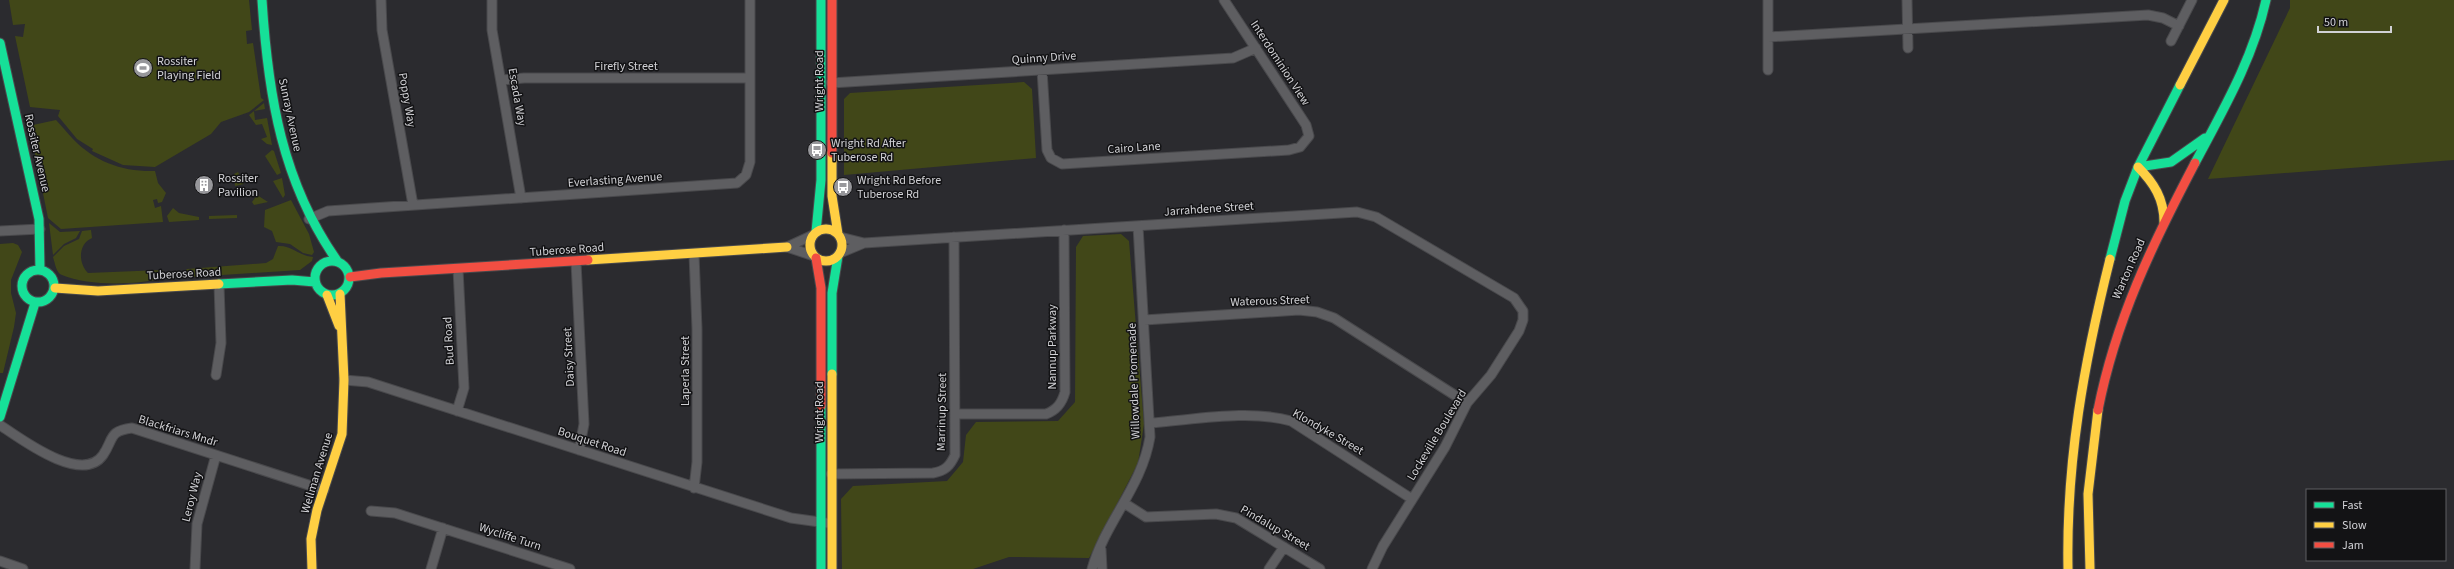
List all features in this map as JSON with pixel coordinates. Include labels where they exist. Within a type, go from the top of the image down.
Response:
[{"type":"main road","name":"Sunray Avenue","points":[[262,0],[268,69],[278,122],[291,174],[309,219],[338,262]]},
{"type":"main road","name":"Wright Road","points":[[815,233],[822,180],[821,0]]},
{"type":"main road","name":"Wright Road","points":[[832,0],[832,196],[839,236]]},
{"type":"main road","name":"Warton Road","points":[[2068,569],[2066,507],[2073,435],[2125,201],[2138,167],[2224,0]]},
{"type":"main road","name":"Warton Road","points":[[2090,569],[2089,477],[2098,408],[2108,361],[2124,311],[2139,274],[2164,222],[2211,133],[2248,56],[2264,2]]},
{"type":"main road","name":"Rossiter Avenue","points":[[0,43],[40,228],[40,270]]},
{"type":"main road","points":[[2138,167],[2171,162],[2189,151],[2211,133]]},
{"type":"main road","points":[[2138,167],[2151,180],[2162,199],[2164,222]]},
{"type":"main road","points":[[830,229],[839,236],[842,245],[839,254],[826,262],[815,257],[810,245],[815,233],[830,229]]},
{"type":"main road","name":"Sunray Avenue","points":[[315,230],[322,264]]},
{"type":"main road","name":"Tuberose Road","points":[[350,277],[381,273],[576,262],[787,247]]},
{"type":"main road","name":"Wright Road","points":[[832,569],[832,293],[839,254]]},
{"type":"main road","name":"Wright Road","points":[[815,257],[821,288],[821,569]]},
{"type":"main road","points":[[333,261],[338,262],[346,268],[350,277],[347,287],[340,294],[327,295],[319,290],[315,282],[316,272],[322,264],[333,261]]},
{"type":"main road","points":[[40,270],[52,276],[55,288],[48,300],[35,302],[24,294],[22,283],[28,274],[40,270]]},
{"type":"main road","name":"Tuberose Road","points":[[55,288],[98,291],[292,280],[315,282]]},
{"type":"main road","name":"Wellman Avenue","points":[[312,569],[311,539],[324,490],[342,434],[344,380],[340,294]]},
{"type":"main road","name":"Wellman Avenue","points":[[327,295],[342,336]]},
{"type":"main road","points":[[0,417],[35,302]]},
{"type":"street","name":"Poppy Way","points":[[381,0],[382,30],[413,205]]},
{"type":"street","name":"Escada Way","points":[[492,0],[492,30],[502,80],[520,198]]},
{"type":"street","name":"Everlasting Avenue","points":[[309,219],[328,211],[737,183],[746,175],[749,169],[750,0]]},
{"type":"street","name":"Interdominion View","points":[[1224,0],[1306,125],[1309,133],[1306,142]]},
{"type":"street","points":[[1768,0],[1768,70]]},
{"type":"street","points":[[1907,0],[1908,48]]},
{"type":"street","points":[[2171,41],[2192,0]]},
{"type":"street","points":[[1768,37],[2148,15],[2163,18],[2179,26]]},
{"type":"street","name":"Quinny Drive","points":[[831,83],[1233,58],[1256,48]]},
{"type":"street","name":"Cairo Lane","points":[[1042,70],[1047,150],[1052,158],[1062,164],[1289,150],[1300,147],[1306,142]]},
{"type":"street","name":"Firefly Street","points":[[502,80],[524,78],[750,78]]},
{"type":"street","name":"Jarrahdene Street","points":[[839,236],[864,243],[1364,213],[1376,217],[1514,298],[1522,307],[1524,314]]},
{"type":"street","name":"Willowdale Promenade","points":[[1092,569],[1101,548],[1145,462],[1150,423],[1138,226]]},
{"type":"street","points":[[0,231],[40,228]]},
{"type":"street","name":"Nannup Parkway","points":[[955,414],[1046,414],[1052,412],[1061,403],[1064,392],[1064,230]]},
{"type":"street","name":"Tuberose Road","points":[[787,247],[815,233]]},
{"type":"street","name":"Marrinup Street","points":[[831,474],[932,473],[946,469],[955,455],[954,237]]},
{"type":"street","name":"Jarrahdene Street","points":[[839,254],[864,243]]},
{"type":"street","name":"Tuberose Road","points":[[787,247],[815,257]]},
{"type":"street","name":"Laperla Street","points":[[694,254],[697,329],[697,475],[694,488]]},
{"type":"street","name":"Daisy Street","points":[[576,262],[584,424],[579,450]]},
{"type":"street","name":"Bud Road","points":[[457,411],[464,388],[458,269]]},
{"type":"street","points":[[216,375],[221,343],[219,285]]},
{"type":"street","name":"Waterous Street","points":[[1144,320],[1299,310],[1325,314],[1334,318],[1467,403]]},
{"type":"street","name":"Lockeville Boulevard","points":[[1372,569],[1383,546],[1445,447],[1467,403],[1491,375],[1519,331],[1524,314]]},
{"type":"street","name":"Bouquet Road","points":[[344,380],[368,382],[694,488],[798,520],[832,523]]},
{"type":"street","name":"Klondyke Street","points":[[1150,423],[1261,415],[1282,418],[1304,429],[1412,499]]},
{"type":"street","name":"Blackfriars Mndr","points":[[0,425],[46,455],[81,466],[97,461],[105,452],[111,438],[124,429],[132,428],[324,490]]},
{"type":"street","name":"Leroy Way","points":[[195,569],[198,518],[216,455]]},
{"type":"street","name":"Pindalup Street","points":[[1124,504],[1146,517],[1216,514],[1236,518],[1320,569]]},
{"type":"street","name":"Wycliffe Turn","points":[[371,511],[395,513],[570,569]]},
{"type":"street","points":[[431,569],[443,528]]},
{"type":"street","points":[[1269,569],[1284,547]]},
{"type":"street","points":[[1101,548],[1102,569]]},
{"type":"street","points":[[0,562],[23,569]]},
{"type":"green space","name":"Rossiter Playing Field","points":[[9,0],[249,0],[252,30],[246,31],[247,44],[253,43],[261,98],[264,100],[249,112],[221,122],[211,134],[155,167],[123,165],[92,151],[93,149],[77,139],[58,116],[60,110],[30,107],[15,36],[23,37],[25,24],[13,25]]},
{"type":"green space","points":[[2290,0],[2454,0],[2454,160],[2208,179],[2290,8]]},
{"type":"green space","points":[[1024,82],[1032,89],[1036,158],[844,175],[844,99],[850,93]]},
{"type":"green space","points":[[264,103],[265,109],[254,111]]},
{"type":"green space","points":[[254,111],[255,120],[267,118],[272,145],[267,144],[261,139],[267,137],[262,124],[256,125],[249,115]]},
{"type":"green space","points":[[56,120],[82,147],[100,159],[110,164],[132,170],[155,171],[158,183],[166,193],[162,202],[158,203],[157,199],[153,200],[155,208],[161,206],[163,222],[61,229],[48,218],[31,134],[33,125]]},
{"type":"green space","points":[[272,150],[274,151],[281,173],[277,175],[265,156]]},
{"type":"green space","points":[[238,172],[244,184],[235,186],[234,174]]},
{"type":"green space","points":[[282,178],[285,195],[283,198],[273,181]]},
{"type":"green space","points":[[257,195],[268,202],[254,205],[252,202]]},
{"type":"green space","points":[[291,200],[309,234],[314,252],[312,255],[303,253],[290,244],[276,242],[272,231],[264,227],[265,210]]},
{"type":"green space","points":[[173,208],[179,213],[199,217],[199,220],[169,222],[167,216]]},
{"type":"green space","points":[[237,215],[237,218],[209,219],[209,216]]},
{"type":"green space","points":[[49,223],[60,232],[80,231],[76,238],[64,244],[53,255]]},
{"type":"green space","points":[[91,230],[92,238],[84,245],[81,254],[82,264],[88,273],[162,270],[164,273],[161,274],[160,279],[124,283],[97,283],[72,279],[60,274],[56,268],[53,257],[64,246],[79,239],[82,231]]},
{"type":"green space","points":[[1121,234],[1129,241],[1144,424],[1138,463],[1089,558],[1009,557],[973,569],[842,569],[841,499],[853,486],[947,481],[963,462],[966,435],[976,422],[1058,421],[1075,402],[1076,247],[1083,236]]},
{"type":"green space","points":[[13,243],[18,245],[22,252],[11,280],[11,293],[16,313],[3,373],[0,373],[0,244]]},
{"type":"green space","points":[[278,246],[287,247],[304,255],[313,257],[312,261],[300,270],[192,277],[189,271],[185,271],[187,269],[266,263],[273,259]]},
{"type":"traffic: fast","points":[[262,0],[269,70],[281,137],[303,201],[319,232],[338,262]]},
{"type":"traffic: fast","points":[[816,232],[821,180],[821,0]]},
{"type":"traffic: fast","points":[[2195,163],[2245,64],[2266,0]]},
{"type":"traffic: fast","points":[[0,43],[39,219],[40,270]]},
{"type":"traffic: fast","points":[[2110,259],[2125,201],[2138,167],[2180,85]]},
{"type":"traffic: fast","points":[[2138,167],[2171,162],[2205,138]]},
{"type":"traffic: fast","points":[[832,374],[832,293],[838,256]]},
{"type":"traffic: fast","points":[[329,261],[335,261],[339,262],[346,268],[349,278],[348,285],[342,292],[335,295],[329,295],[325,294],[318,288],[315,281],[315,275],[316,271],[322,264],[329,261]]},
{"type":"traffic: fast","points":[[35,270],[41,270],[50,274],[54,286],[50,298],[41,302],[35,302],[26,298],[22,289],[22,283],[26,274],[35,270]]},
{"type":"traffic: fast","points":[[219,284],[292,280],[315,282]]},
{"type":"traffic: fast","points":[[0,417],[35,303]]},
{"type":"traffic: fast","points":[[821,406],[821,569]]},
{"type":"traffic: slow","points":[[2180,85],[2224,0]]},
{"type":"traffic: slow","points":[[832,153],[832,196],[838,234]]},
{"type":"traffic: slow","points":[[2138,167],[2149,179],[2157,192],[2164,214],[2164,222]]},
{"type":"traffic: slow","points":[[823,229],[829,229],[838,233],[842,245],[838,257],[829,261],[823,261],[814,257],[810,248],[810,242],[814,233],[823,229]]},
{"type":"traffic: slow","points":[[588,260],[787,247]]},
{"type":"traffic: slow","points":[[2068,569],[2070,490],[2078,412],[2092,336],[2110,259]]},
{"type":"traffic: slow","points":[[55,288],[98,291],[219,284]]},
{"type":"traffic: slow","points":[[312,569],[311,539],[317,510],[342,434],[344,380],[340,294]]},
{"type":"traffic: slow","points":[[327,295],[339,326]]},
{"type":"traffic: slow","points":[[832,374],[832,569]]},
{"type":"traffic: slow","points":[[2090,569],[2088,494],[2098,410]]},
{"type":"traffic: jam","points":[[832,0],[832,153]]},
{"type":"traffic: jam","points":[[2098,410],[2125,313],[2150,253],[2195,163]]},
{"type":"traffic: jam","points":[[816,258],[821,288],[821,406]]},
{"type":"traffic: jam","points":[[350,277],[381,273],[588,260]]},
{"type":"place","name":"Rossiter Playing Field","points":[[143,68]]},
{"type":"place","name":"Wright Rd After Tuberose Rd","points":[[817,150]]},
{"type":"place","name":"Rossiter Pavilion","points":[[204,185]]},
{"type":"place","name":"Wright Rd Before Tuberose Rd","points":[[843,187]]}]
